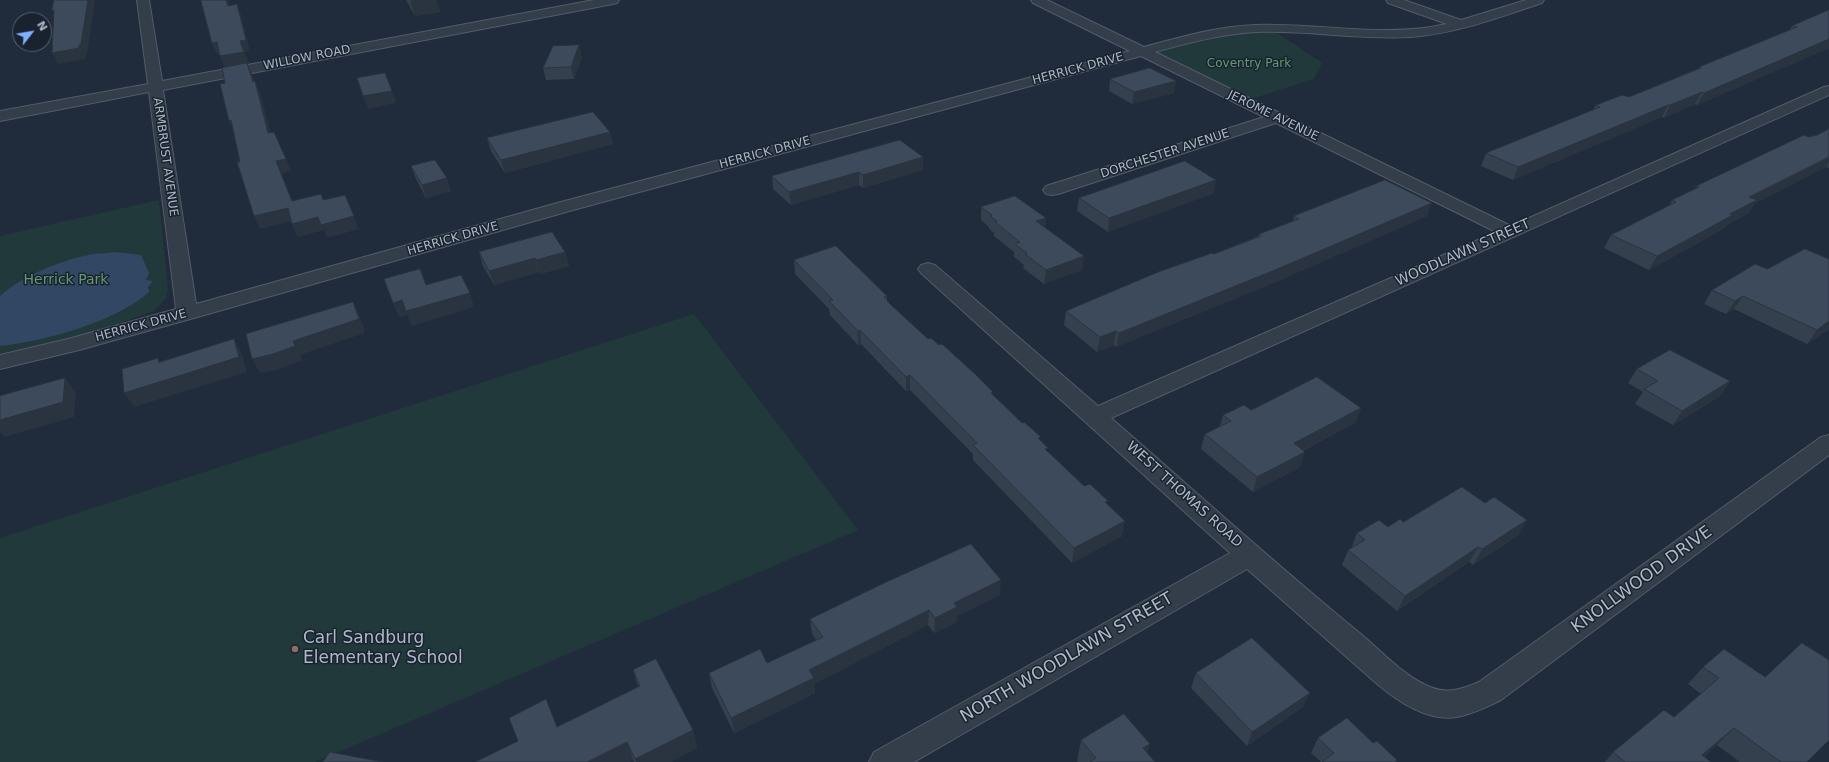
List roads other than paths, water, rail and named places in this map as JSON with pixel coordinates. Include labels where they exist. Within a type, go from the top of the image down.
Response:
[{"type":"street","name":"ARMBRUST AVENUE","points":[[143,0],[187,314]]},
{"type":"street","name":"WILLOW ROAD","points":[[0,116],[613,0]]},
{"type":"street","name":"JEROME AVENUE","points":[[1037,0],[1510,232]]},
{"type":"street","points":[[1392,0],[1460,24]]},
{"type":"street","name":"HERRICK DRIVE","points":[[0,362],[72,345],[187,314],[567,206],[1213,32],[1244,28],[1293,28],[1392,33],[1426,31],[1460,24],[1538,0]]},
{"type":"street","name":"WOODLAWN STREET","points":[[1096,416],[1266,342],[1829,90]]},
{"type":"street","name":"DORCHESTER AVENUE","points":[[1052,190],[1277,118]]},
{"type":"street","name":"WEST THOMAS ROAD","points":[[928,269],[1096,416],[1249,555],[1394,680],[1419,697],[1450,706]]},
{"type":"street","name":"KNOLLWOOD DRIVE","points":[[1450,706],[1472,700],[1490,691],[1829,444]]},
{"type":"street","name":"NORTH WOODLAWN STREET","points":[[884,762],[1249,555]]},
{"type":"water","points":[[114,252],[141,255],[149,273],[146,280],[153,281],[148,287],[149,292],[135,303],[99,321],[58,335],[0,346],[0,296],[9,288],[31,275],[56,264],[93,254]]},
{"type":"place","name":"Carl Sandburg Elementary School","points":[[295,649]]},
{"type":"park label","name":"Coventry Park","points":[[1249,64]]},
{"type":"park label","name":"Herrick Park","points":[[66,280]]}]
